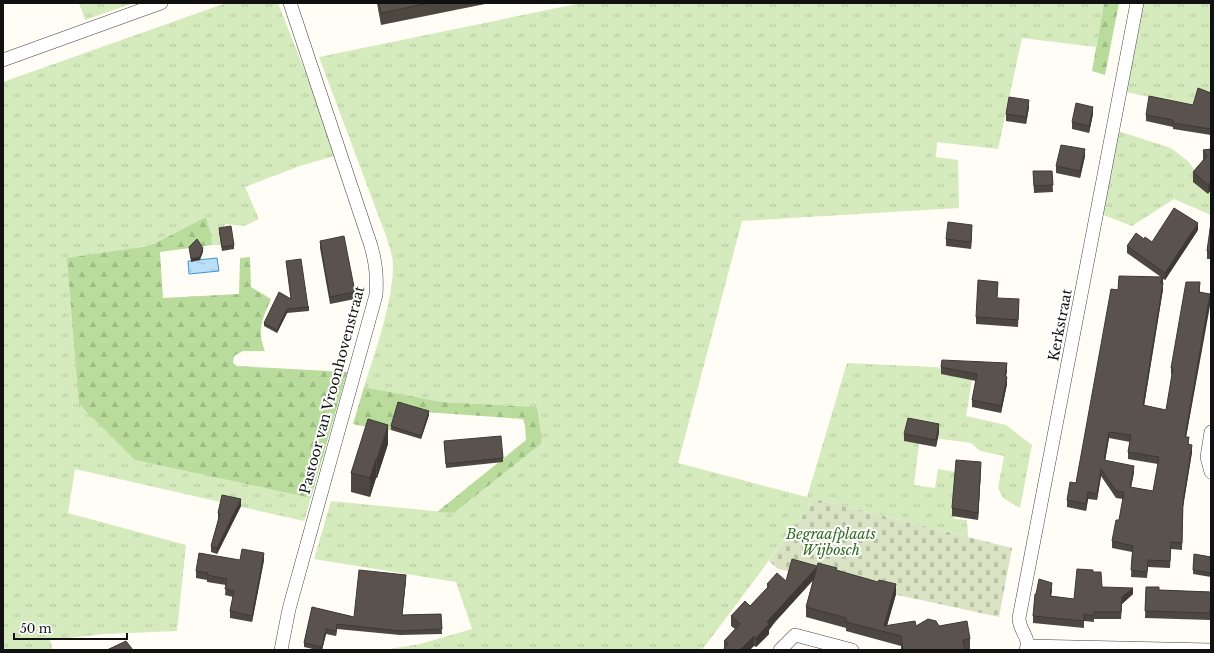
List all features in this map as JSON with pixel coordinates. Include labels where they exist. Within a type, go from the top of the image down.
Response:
[{"type":"street","points":[[3,60],[161,3]]},
{"type":"street","name":"Pastoor van Vroonhovenstraat","points":[[281,650],[289,609],[376,295],[377,279],[376,265],[371,246],[290,3]]},
{"type":"street","name":"Kerkstraat","points":[[1027,648],[1027,638],[1020,626],[1019,618],[1137,3]]},
{"type":"street","points":[[1211,432],[1207,457],[1211,472]]},
{"type":"street","points":[[780,650],[795,635],[834,648],[852,650]]},
{"type":"street","points":[[1027,648],[1211,650]]},
{"type":"green space","points":[[79,3],[133,3],[85,20]]},
{"type":"green space","points":[[226,3],[278,3],[338,155],[300,166],[245,187],[259,219],[244,226],[225,224],[221,245],[212,245],[211,235],[156,243],[132,249],[135,460],[311,498],[304,521],[75,469],[68,513],[186,545],[177,631],[105,634],[50,640],[53,650],[3,650],[3,82]]},
{"type":"green space","points":[[581,3],[1104,3],[1096,47],[1022,38],[998,149],[937,142],[936,157],[958,160],[959,208],[742,221],[678,463],[807,497],[847,363],[974,369],[966,416],[1006,425],[1032,445],[1020,508],[1003,498],[998,488],[1004,456],[980,451],[971,443],[920,436],[914,485],[935,488],[938,469],[955,472],[954,519],[967,520],[968,537],[815,499],[702,650],[383,650],[420,644],[472,629],[456,582],[314,559],[331,501],[454,513],[541,444],[542,439],[537,407],[442,402],[364,387],[387,311],[392,280],[392,258],[386,236],[319,57]]},
{"type":"green space","points":[[1104,3],[1119,3],[1105,75],[1092,71]]},
{"type":"green space","points":[[1143,3],[1211,3],[1211,109],[1125,92]]},
{"type":"green space","points":[[1118,131],[1171,148],[1189,162],[1211,194],[1211,215],[1174,199],[1132,226],[1101,214]]},
{"type":"green space","points":[[206,217],[212,245],[160,252],[163,298],[239,294],[240,258],[250,257],[251,287],[271,299],[263,318],[261,330],[262,344],[265,351],[243,351],[234,356],[233,363],[237,366],[347,372],[311,498],[135,460],[79,404],[67,258],[142,247],[156,243]]},
{"type":"green space","points":[[364,387],[442,402],[537,407],[542,439],[541,444],[454,513],[437,512],[526,440],[523,419],[425,412],[394,429],[386,431],[353,424]]},
{"type":"green space","name":"Begraafplaats Wijbosch","points":[[815,499],[1012,548],[999,617],[778,569],[769,561]]},
{"type":"water","points":[[217,258],[219,271],[189,274],[188,261]]},
{"type":"building","points":[[379,3],[429,3],[381,13]]},
{"type":"building","points":[[1198,88],[1211,93],[1211,129],[1173,123],[1173,120],[1146,115],[1149,96],[1193,105]]},
{"type":"building","points":[[1009,97],[1029,100],[1026,117],[1006,114]]},
{"type":"building","points":[[1076,103],[1093,107],[1089,126],[1072,122]]},
{"type":"building","points":[[1061,145],[1085,149],[1080,171],[1056,166]]},
{"type":"building","points":[[1211,149],[1211,181],[1208,185],[1193,172],[1207,156],[1203,150]]},
{"type":"building","points":[[1033,171],[1052,171],[1053,185],[1034,186]]},
{"type":"building","points":[[1174,208],[1198,223],[1165,273],[1127,246],[1136,233],[1144,239],[1145,237],[1152,242]]},
{"type":"building","points":[[948,222],[972,225],[971,242],[946,239]]},
{"type":"building","points":[[1211,222],[1211,252],[1207,251]]},
{"type":"building","points":[[231,226],[234,245],[222,247],[219,228]]},
{"type":"building","points":[[344,236],[355,292],[330,297],[320,241]]},
{"type":"building","points":[[197,239],[203,248],[200,257],[191,259],[189,247]]},
{"type":"building","points":[[301,259],[309,307],[287,309],[277,330],[264,323],[279,292],[291,299],[286,261]]},
{"type":"building","points":[[1119,276],[1163,277],[1160,283],[1163,283],[1143,405],[1166,410],[1173,368],[1171,368],[1186,282],[1200,282],[1199,292],[1210,294],[1185,437],[1189,437],[1188,444],[1192,445],[1183,501],[1182,543],[1171,542],[1170,561],[1148,560],[1147,572],[1131,570],[1133,546],[1112,541],[1116,520],[1119,520],[1124,492],[1116,491],[1101,469],[1097,494],[1088,492],[1086,504],[1067,500],[1070,482],[1076,483],[1111,289],[1118,290]],"holes":[[[1109,432],[1131,435],[1128,452],[1159,457],[1153,491],[1130,487],[1134,466],[1104,460]]]},
{"type":"building","points":[[978,280],[998,282],[997,298],[1019,299],[1018,320],[976,317]]},
{"type":"building","points":[[942,360],[1007,363],[1005,376],[1007,377],[1001,406],[972,400],[977,374],[941,367]]},
{"type":"building","points":[[398,402],[429,411],[421,436],[391,426]]},
{"type":"building","points":[[908,418],[939,424],[936,440],[904,434]]},
{"type":"building","points":[[368,419],[388,425],[370,478],[351,473]]},
{"type":"building","points":[[501,436],[503,458],[446,464],[444,441]]},
{"type":"building","points":[[956,460],[981,462],[978,513],[952,508]]},
{"type":"building","points":[[222,495],[241,499],[217,548],[211,546],[220,514],[218,513]]},
{"type":"building","points":[[242,549],[264,553],[252,616],[230,611],[234,591],[225,589],[227,579],[196,571],[199,553],[240,560]]},
{"type":"building","points":[[1194,554],[1211,557],[1211,573],[1193,570]]},
{"type":"building","points":[[792,559],[817,566],[818,563],[837,568],[836,570],[878,582],[879,580],[896,584],[884,626],[915,621],[916,626],[928,619],[936,621],[939,626],[967,621],[970,639],[963,640],[965,650],[903,650],[901,636],[846,622],[846,618],[806,607],[817,567],[767,622],[769,624],[756,638],[754,636],[740,650],[723,650],[728,644],[724,641],[740,624],[731,616],[745,601],[750,606],[769,586],[767,584],[777,573],[786,581]]},
{"type":"building","points":[[1077,569],[1101,572],[1102,587],[1133,588],[1122,597],[1121,612],[1094,612],[1094,616],[1084,614],[1084,621],[1033,616],[1035,594],[1039,579],[1052,583],[1050,596],[1074,599]]},
{"type":"building","points":[[359,570],[406,575],[402,615],[441,614],[442,629],[400,631],[337,624],[336,631],[326,629],[322,647],[304,643],[312,607],[354,617]]},
{"type":"building","points":[[1146,587],[1159,587],[1159,590],[1211,592],[1210,613],[1145,611]]},
{"type":"building","points":[[126,641],[133,650],[107,650]]}]
